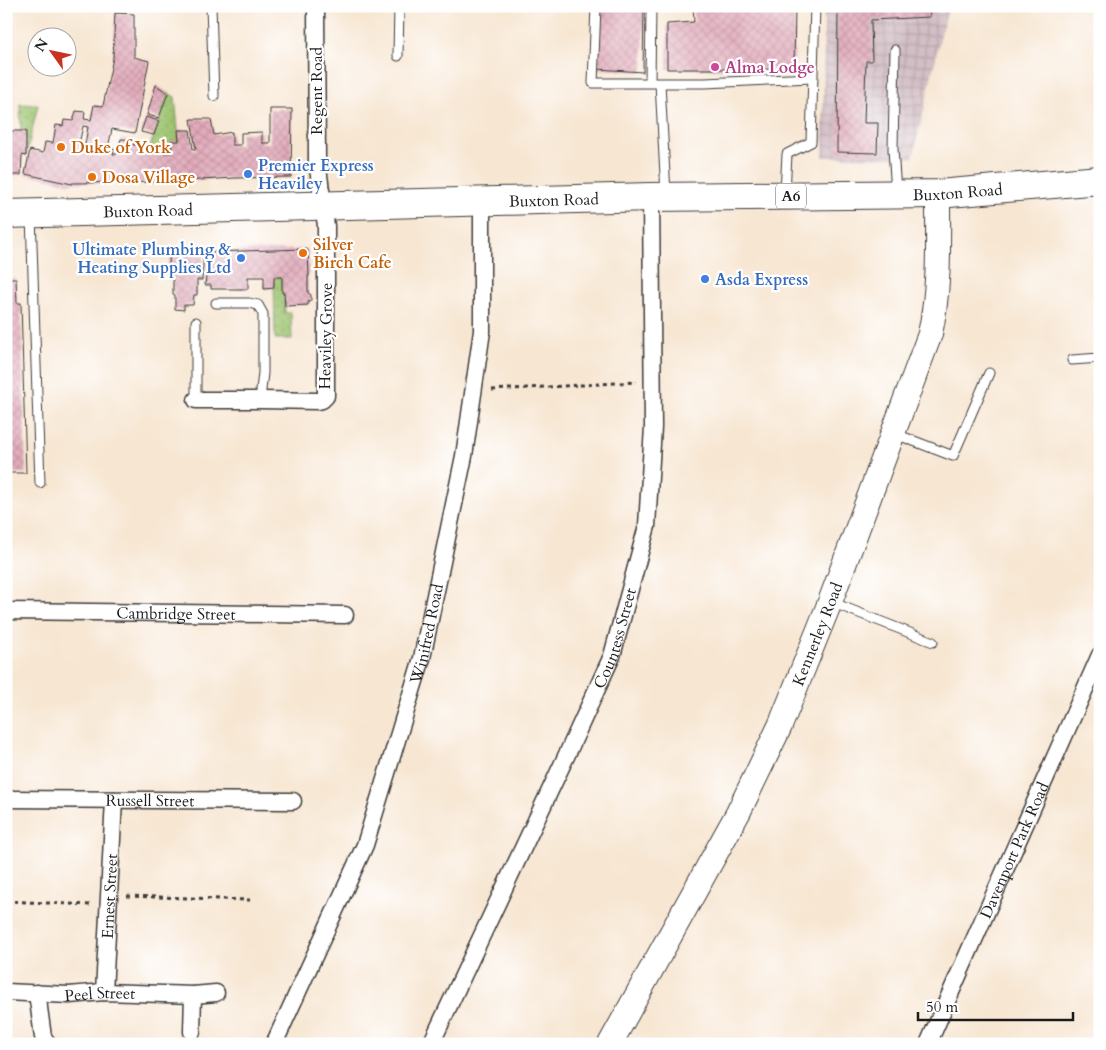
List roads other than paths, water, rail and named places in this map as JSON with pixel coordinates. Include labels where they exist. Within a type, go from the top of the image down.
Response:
[{"type":"highway","name":"Buxton Road","points":[[19,213],[659,197],[938,194],[1100,180]]},
{"type":"street","name":"Regent Road","points":[[316,6],[317,162],[323,206]]},
{"type":"street","name":"Kennerley Road","points":[[610,1044],[738,813],[780,726],[830,602],[930,334],[936,297],[938,194]]},
{"type":"street","name":"Countess Street","points":[[431,1044],[612,656],[647,526],[654,426],[659,197]]},
{"type":"street","name":"Winifred Road","points":[[274,1044],[365,845],[422,658],[464,456],[482,331],[482,201]]},
{"type":"street","name":"Heaviley Grove","points":[[196,400],[318,402],[326,396],[326,232],[323,206]]},
{"type":"street","name":"Cambridge Street","points":[[6,612],[345,615]]},
{"type":"street","name":"Davenport Park Road","points":[[928,1044],[1100,655]]},
{"type":"street","name":"Russell Street","points":[[6,799],[293,801]]},
{"type":"street","name":"Ernest Street","points":[[104,992],[114,800]]},
{"type":"street","name":"Peel Street","points":[[6,992],[69,995],[104,992],[193,995],[216,993]]},
{"type":"street","points":[[37,993],[43,1037],[48,1044]]},
{"type":"street","points":[[192,1032],[193,995]]},
{"type":"lane","points":[[211,6],[214,96]]},
{"type":"lane","points":[[398,56],[399,6]]},
{"type":"lane","points":[[596,6],[593,83],[706,83],[812,78]]},
{"type":"lane","points":[[650,83],[651,6]]},
{"type":"lane","points":[[785,196],[787,154],[811,142],[815,6]]},
{"type":"lane","points":[[895,50],[893,149],[896,195]]},
{"type":"lane","points":[[659,197],[660,83]]},
{"type":"lane","points":[[19,213],[40,482]]},
{"type":"lane","points":[[216,303],[249,303],[258,306],[262,314],[263,374],[261,400]]},
{"type":"lane","points":[[196,322],[196,400]]},
{"type":"lane","points":[[1072,360],[1100,358]]},
{"type":"lane","points":[[893,433],[953,456],[989,372]]},
{"type":"lane","points":[[830,602],[933,642]]},
{"type":"place","name":"Alma Lodge","points":[[715,67]]},
{"type":"place","name":"Duke of York","points":[[61,147]]},
{"type":"place","name":"Premier Express Heaviley","points":[[248,174]]},
{"type":"place","name":"Dosa Village","points":[[92,177]]},
{"type":"place","name":"Silver Birch Cafe","points":[[303,253]]},
{"type":"place","name":"Ultimate Plumbing & Heating Supplies Ltd","points":[[241,258]]},
{"type":"place","name":"Asda Express","points":[[705,279]]}]
